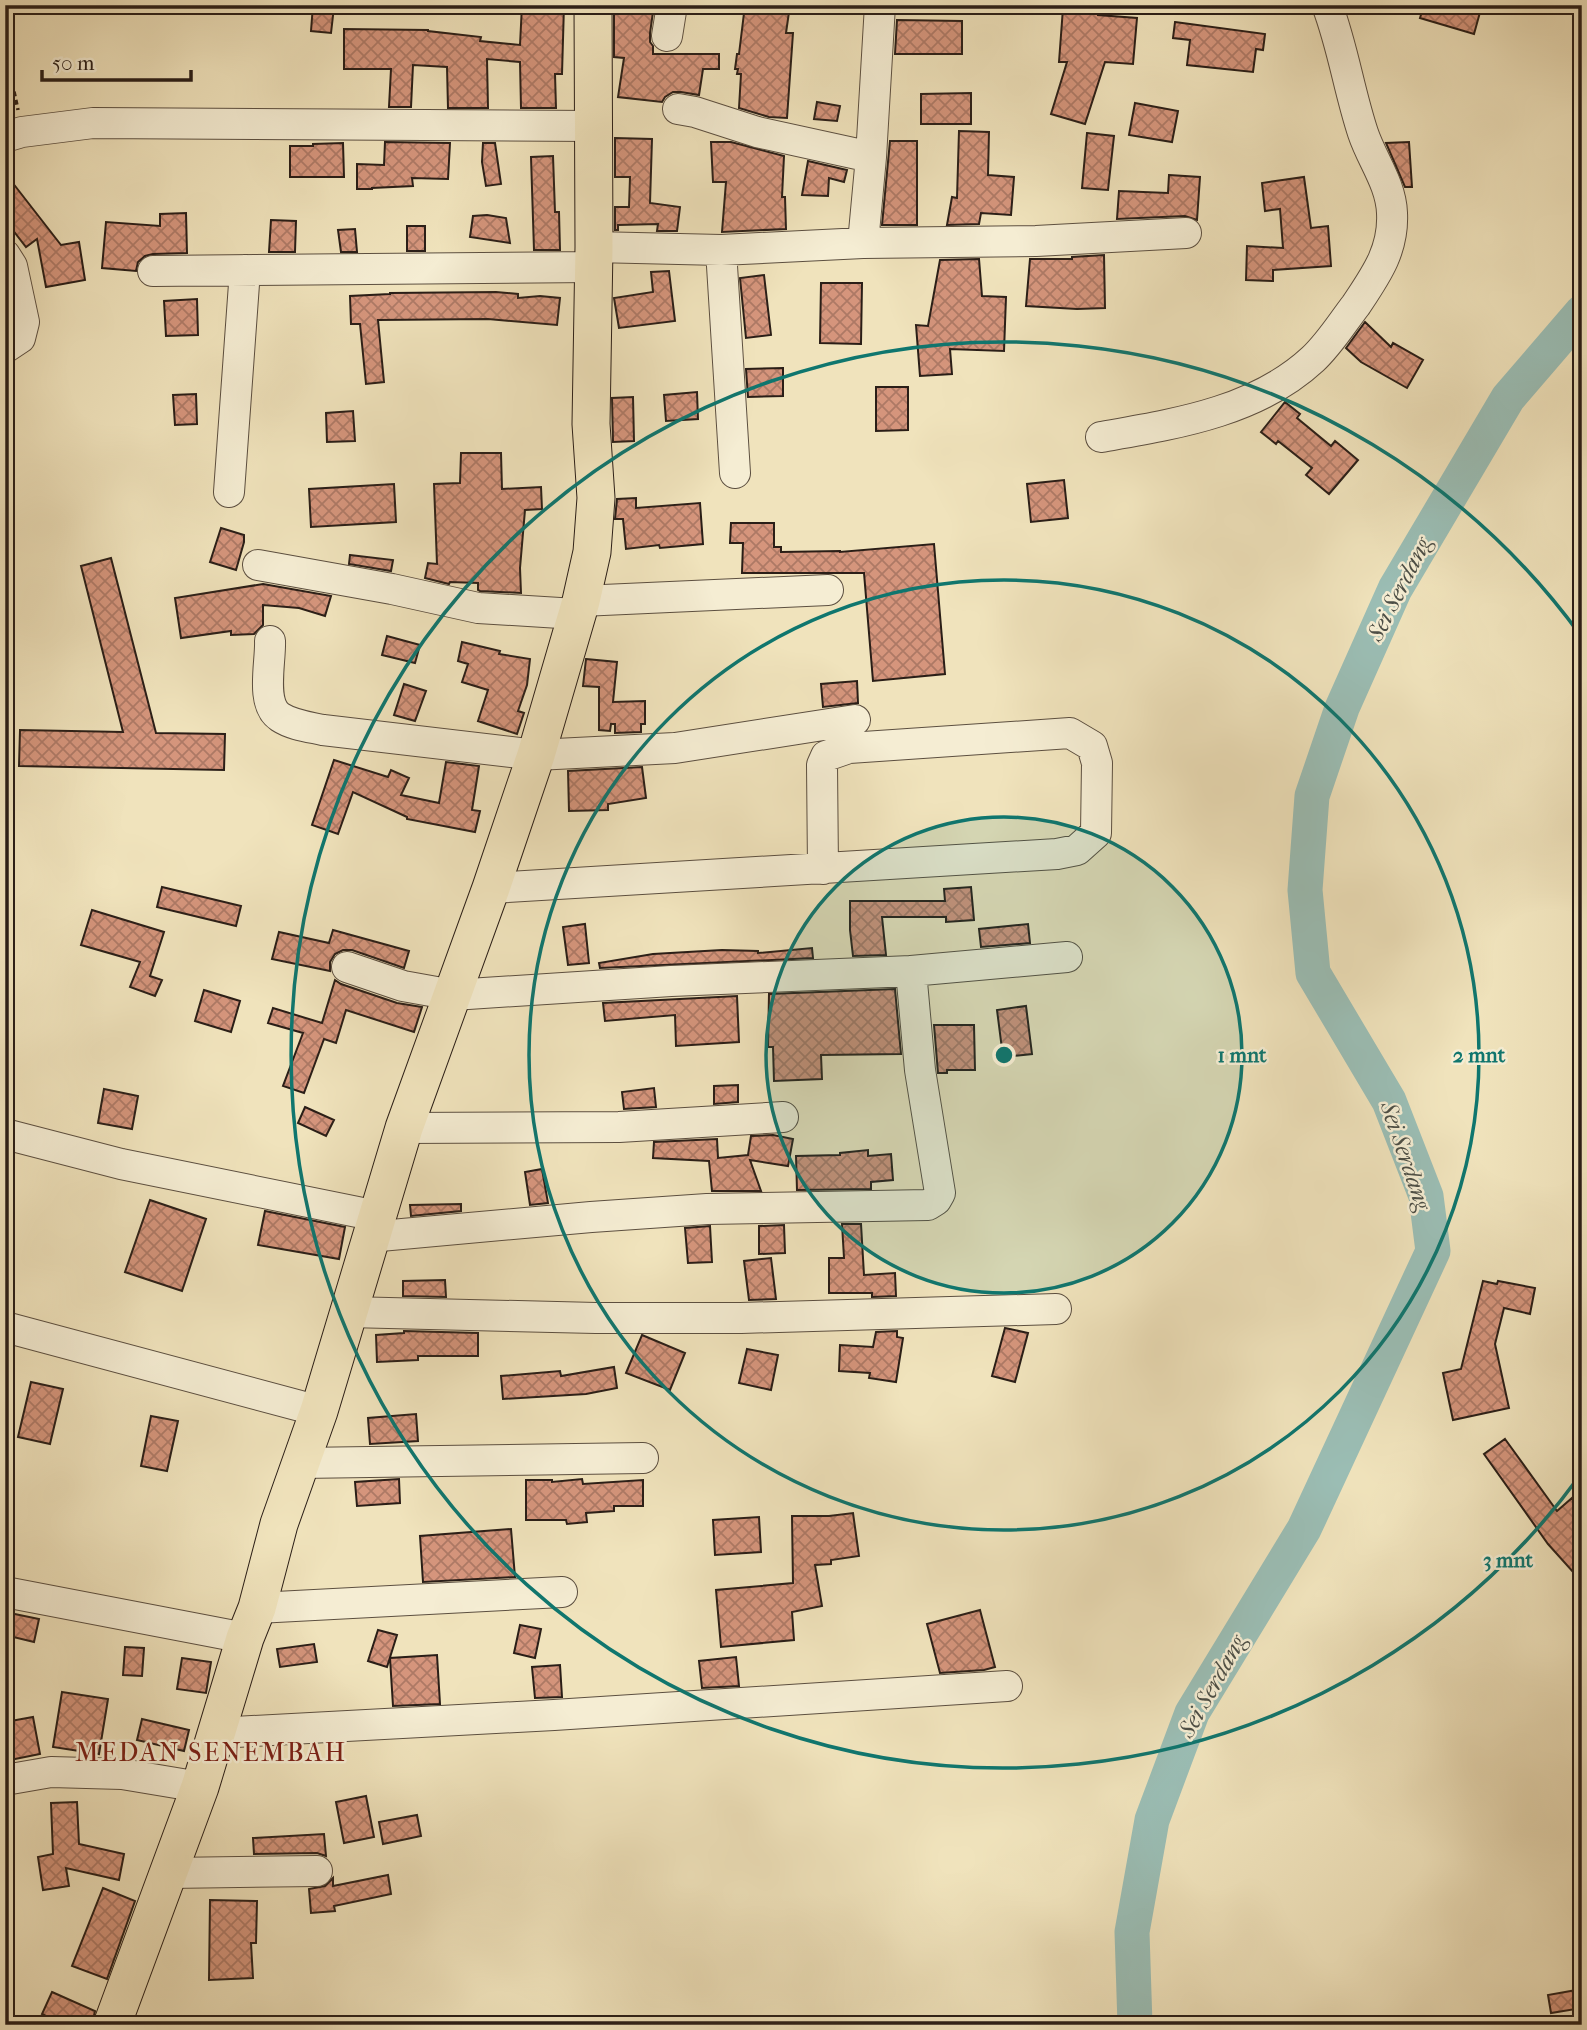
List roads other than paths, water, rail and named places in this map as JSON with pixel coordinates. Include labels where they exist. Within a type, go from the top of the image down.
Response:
[{"type":"main road","points":[[112,2025],[200,1787],[279,1524],[319,1411],[404,1128],[536,755],[579,608],[592,552],[596,498],[591,424],[593,5]]},
{"type":"street","points":[[667,36],[672,5]]},
{"type":"street","points":[[863,243],[880,5]]},
{"type":"street","points":[[1101,437],[1202,417],[1256,397],[1281,383],[1312,360],[1330,341],[1377,274],[1387,254],[1391,200],[1363,133],[1327,5]]},
{"type":"street","points":[[678,109],[757,132],[871,156]]},
{"type":"street","points":[[14,134],[57,126],[106,122],[593,126]]},
{"type":"street","points":[[153,271],[593,257],[863,243],[1036,241],[1186,233]]},
{"type":"street","points":[[721,250],[735,472]]},
{"type":"street","points":[[5,255],[12,266],[24,322],[20,338],[5,348]]},
{"type":"street","points":[[229,492],[245,270]]},
{"type":"street","points":[[258,565],[392,589],[478,608],[579,608],[828,590]]},
{"type":"street","points":[[270,641],[271,661],[267,686],[273,710],[292,723],[323,730],[536,755],[674,748],[855,720]]},
{"type":"street","points":[[491,888],[823,869],[1057,854],[1077,850],[1096,833],[1097,763],[1092,746],[1070,733],[849,748],[827,756],[822,765],[823,869]]},
{"type":"street","points":[[347,967],[403,986],[453,995],[671,981],[911,971],[1066,957]]},
{"type":"street","points":[[5,1134],[373,1227],[707,1209],[928,1205],[936,1200],[940,1193],[920,1070],[911,971]]},
{"type":"street","points":[[404,1128],[619,1127],[783,1117]]},
{"type":"street","points":[[348,1312],[596,1318],[741,1318],[1056,1309]]},
{"type":"street","points":[[5,1326],[319,1411]]},
{"type":"street","points":[[300,1463],[643,1458]]},
{"type":"street","points":[[5,1592],[251,1623],[562,1592]]},
{"type":"street","points":[[216,1732],[554,1715],[1007,1686]]},
{"type":"street","points":[[5,1780],[51,1772],[122,1774],[200,1787]]},
{"type":"street","points":[[169,1873],[317,1871]]},
{"type":"waterway","name":"Sei Serdang","points":[[1135,2025],[1132,1932],[1152,1820],[1192,1713],[1304,1529],[1433,1251],[1426,1196],[1389,1101],[1313,973],[1305,890],[1312,796],[1342,708],[1395,589],[1508,398],[1582,312]]},
{"type":"district","name":"MEDAN SENEMBAH","points":[[211,1752]]}]
